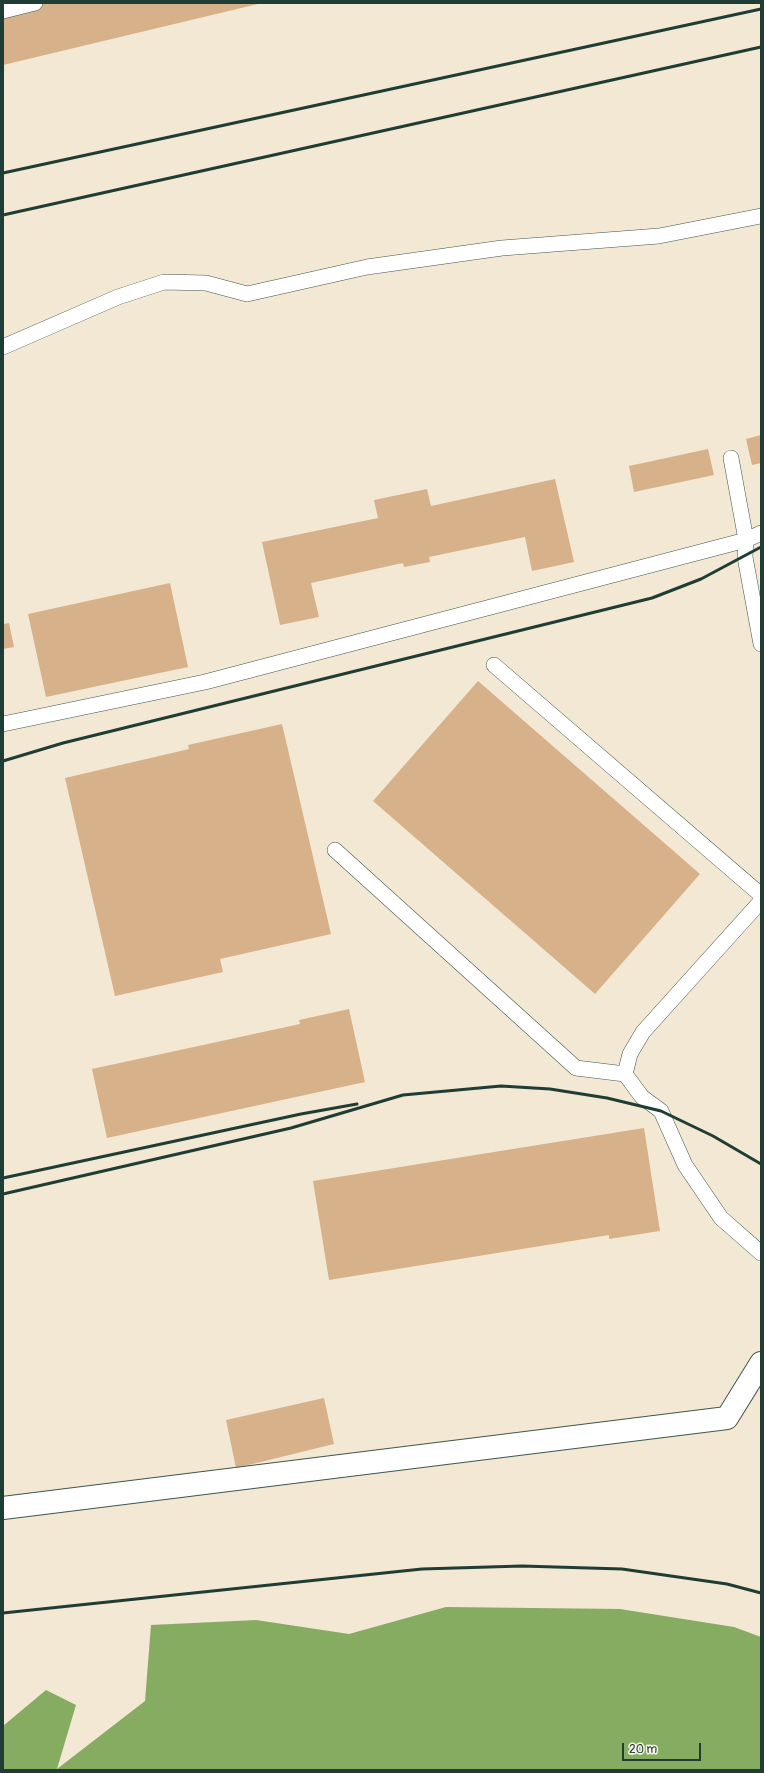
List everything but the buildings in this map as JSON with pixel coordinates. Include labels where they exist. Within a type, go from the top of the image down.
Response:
[{"type":"street","points":[[3,1508],[727,1418],[761,1364]]},
{"type":"lane","points":[[3,10],[35,3]]},
{"type":"lane","points":[[3,347],[118,297],[164,282],[206,283],[247,294],[367,267],[502,248],[659,236],[761,216]]},
{"type":"lane","points":[[731,458],[746,540],[745,557],[761,644]]},
{"type":"lane","points":[[3,724],[204,682],[746,540],[761,533]]},
{"type":"lane","points":[[494,665],[761,895]]},
{"type":"lane","points":[[334,850],[576,1068],[625,1074],[642,1097],[661,1111],[685,1165],[721,1218],[761,1253]]},
{"type":"lane","points":[[625,1074],[630,1054],[642,1032],[761,901]]},
{"type":"green space","points":[[446,1607],[620,1609],[734,1627],[761,1637],[761,1770],[3,1770],[3,1726],[46,1690],[76,1705],[57,1769],[145,1701],[151,1625],[256,1620],[349,1634]]},
{"type":"railway","points":[[3,173],[761,9]]},
{"type":"railway","points":[[3,215],[761,47]]},
{"type":"railway","points":[[3,761],[63,743],[652,598],[701,579],[761,547]]},
{"type":"railway","points":[[3,1194],[291,1128],[403,1095],[501,1086],[550,1089],[607,1098],[661,1111],[713,1136],[761,1164]]},
{"type":"railway","points":[[3,1178],[301,1114],[357,1104]]},
{"type":"railway","points":[[3,1613],[422,1569],[522,1566],[622,1569],[727,1584],[761,1593]]}]
